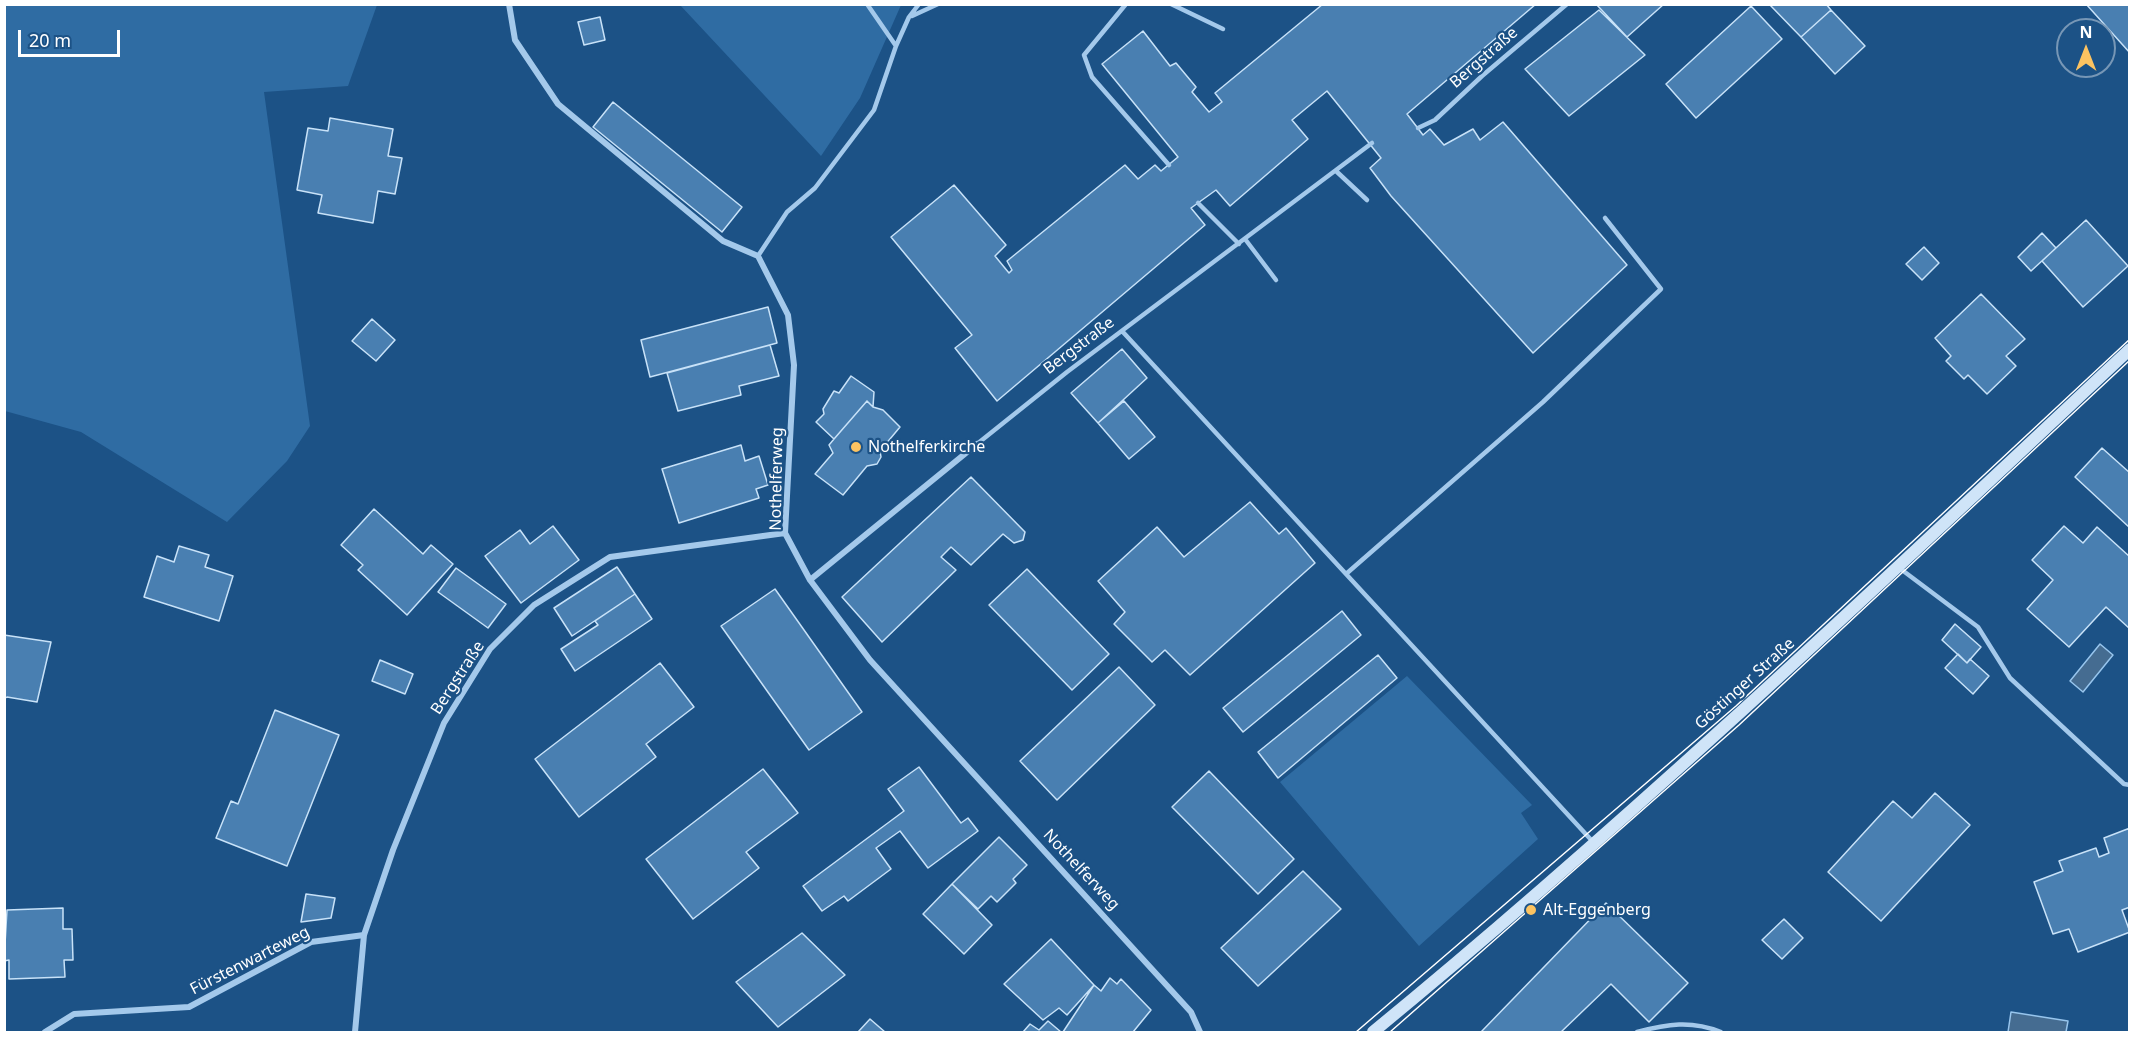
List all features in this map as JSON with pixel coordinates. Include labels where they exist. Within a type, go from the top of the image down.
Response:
[{"type":"main road","name":"Göstinger Straße","points":[[1373,1032],[1594,843],[2126,356]]},
{"type":"street","points":[[509,4],[515,40],[558,104],[723,242],[758,256]]},
{"type":"street","name":"Nothelferweg","points":[[758,256],[788,315],[794,365],[785,533],[810,580],[870,660],[1191,1011],[1200,1032]]},
{"type":"street","name":"Bergstraße","points":[[810,580],[977,444]]},
{"type":"street","name":"Bergstraße","points":[[355,1032],[364,935],[393,850],[444,723],[490,650],[534,605],[610,557],[785,533]]},
{"type":"street","name":"Fürstenwarteweg","points":[[45,1032],[74,1014],[189,1007],[311,942],[364,935]]},
{"type":"lane","points":[[867,4],[896,46]]},
{"type":"lane","points":[[758,256],[787,212],[815,188],[874,110],[896,46],[909,17],[919,4]]},
{"type":"lane","points":[[909,17],[938,4]]},
{"type":"lane","points":[[1126,4],[1084,55],[1092,77],[1169,165]]},
{"type":"lane","points":[[1171,4],[1223,29]]},
{"type":"lane","name":"Bergstraße","points":[[1418,128],[1435,120],[1482,76],[1568,4]]},
{"type":"lane","name":"Bergstraße","points":[[977,444],[1122,331],[1372,143]]},
{"type":"lane","points":[[1336,171],[1367,200]]},
{"type":"lane","points":[[1198,203],[1239,244]]},
{"type":"lane","points":[[1346,574],[1542,402],[1661,289],[1605,218]]},
{"type":"lane","points":[[1245,239],[1276,280]]},
{"type":"lane","points":[[1122,331],[1594,843]]},
{"type":"lane","points":[[1897,566],[1978,627],[2010,678],[2124,784],[2130,785]]},
{"type":"lane","points":[[1637,1032],[1670,1023],[1710,1028],[1720,1032]]},
{"type":"shaded area","points":[[4,5],[377,5],[348,86],[264,92],[310,426],[287,461],[227,522],[81,432],[5,411]]},
{"type":"shaded area","points":[[680,5],[901,5],[860,98],[821,156]]},
{"type":"shaded area","points":[[2100,644],[2113,655],[2083,692],[2070,681]]},
{"type":"shaded area","points":[[1407,676],[1532,805],[1521,813],[1538,839],[1419,946],[1280,782]]},
{"type":"shaded area","points":[[2011,1012],[2068,1021],[2066,1032],[2008,1032]]},
{"type":"building","points":[[1323,4],[1536,4],[1407,114],[1423,135],[1430,129],[1444,145],[1473,129],[1480,140],[1503,122],[1627,265],[1533,353],[1391,196],[1370,168],[1381,158],[1327,91],[1292,120],[1308,139],[1230,206],[1216,190],[1191,208],[1205,225],[997,401],[955,348],[972,335],[891,237],[954,185],[1006,245],[995,256],[1009,273],[1012,270],[1007,261],[1125,165],[1138,179],[1155,165],[1161,171],[1178,157],[1102,64],[1143,31],[1170,66],[1176,63],[1196,87],[1192,92],[1209,112],[1222,102],[1215,93]]},
{"type":"building","points":[[1596,4],[1664,4],[1627,37]]},
{"type":"building","points":[[1769,4],[1826,4],[1831,10],[1801,37]]},
{"type":"building","points":[[2086,4],[2130,4],[2130,53],[2116,37],[2116,18],[2099,18]]},
{"type":"building","points":[[1751,6],[1782,39],[1696,118],[1666,84]]},
{"type":"building","points":[[1599,10],[1645,55],[1569,116],[1525,69]]},
{"type":"building","points":[[1831,10],[1865,46],[1835,74],[1801,37]]},
{"type":"building","points":[[600,17],[605,40],[584,45],[578,22]]},
{"type":"building","points":[[613,102],[742,207],[722,232],[593,127]]},
{"type":"building","points":[[330,118],[393,129],[388,156],[402,158],[395,194],[378,191],[373,223],[318,213],[322,195],[297,190],[308,128],[328,131]]},
{"type":"building","points":[[2086,220],[2128,266],[2083,307],[2042,261]]},
{"type":"building","points":[[2042,233],[2056,248],[2031,271],[2018,257]]},
{"type":"building","points":[[1924,247],[1939,263],[1922,280],[1906,264]]},
{"type":"building","points":[[1981,294],[2025,339],[2006,356],[2016,366],[1987,394],[1968,375],[1964,379],[1946,361],[1951,356],[1935,338]]},
{"type":"building","points":[[768,307],[777,343],[650,377],[641,340]]},
{"type":"building","points":[[372,319],[395,340],[376,361],[352,341]]},
{"type":"building","points":[[770,345],[779,376],[739,386],[741,395],[678,411],[667,373]]},
{"type":"building","points":[[1122,349],[1147,378],[1098,423],[1071,393]]},
{"type":"building","points":[[851,376],[874,392],[873,407],[867,401],[834,439],[816,422],[824,414],[823,409],[834,391],[839,393]]},
{"type":"building","name":"Nothelferkirche","points":[[867,401],[873,407],[883,410],[900,427],[880,451],[881,457],[877,464],[867,466],[843,495],[815,474],[833,453],[829,445]]},
{"type":"building","points":[[1124,401],[1155,437],[1129,459],[1098,423]]},
{"type":"building","points":[[741,445],[745,461],[759,456],[768,485],[756,489],[759,498],[679,523],[662,469]]},
{"type":"building","points":[[2102,448],[2130,473],[2130,528],[2075,477]]},
{"type":"building","points":[[971,477],[1025,532],[1023,540],[1014,543],[1003,534],[971,565],[951,547],[941,557],[956,570],[882,642],[842,597]]},
{"type":"building","points":[[1250,502],[1279,534],[1286,528],[1315,563],[1190,675],[1165,650],[1152,662],[1114,624],[1125,612],[1098,581],[1157,527],[1184,557]]},
{"type":"building","points":[[374,509],[423,554],[431,545],[453,564],[407,615],[358,570],[363,565],[341,545]]},
{"type":"building","points":[[553,526],[579,560],[521,603],[485,556],[520,530],[530,544]]},
{"type":"building","points":[[2064,526],[2083,543],[2097,527],[2130,557],[2130,629],[2106,607],[2069,647],[2027,609],[2053,580],[2032,560]]},
{"type":"building","points":[[179,546],[209,555],[205,567],[233,576],[219,621],[144,597],[157,556],[174,562]]},
{"type":"building","points":[[617,567],[635,594],[572,636],[554,608]]},
{"type":"building","points":[[456,568],[506,604],[488,628],[438,592]]},
{"type":"building","points":[[1027,569],[1109,654],[1072,690],[989,605]]},
{"type":"building","points":[[775,589],[862,712],[809,750],[721,626]]},
{"type":"building","points":[[635,594],[652,619],[575,671],[561,649],[598,625],[595,621]]},
{"type":"building","points":[[1342,611],[1361,635],[1243,732],[1223,708]]},
{"type":"building","points":[[1955,624],[1981,647],[1967,663],[1942,640]]},
{"type":"building","points":[[4,635],[51,642],[37,702],[7,697],[4,699]]},
{"type":"building","points":[[1958,654],[1967,663],[1970,659],[1989,676],[1973,694],[1945,668]]},
{"type":"building","points":[[1378,655],[1397,678],[1278,778],[1258,752]]},
{"type":"building","points":[[380,660],[413,674],[405,694],[372,681]]},
{"type":"building","points":[[660,663],[694,707],[646,744],[656,757],[579,817],[535,759]]},
{"type":"building","points":[[1119,667],[1155,705],[1057,800],[1020,761]]},
{"type":"building","points":[[275,710],[339,735],[287,866],[216,838],[231,801],[238,804]]},
{"type":"building","points":[[919,767],[961,823],[968,818],[978,831],[928,868],[900,831],[876,848],[891,869],[848,901],[844,896],[822,911],[803,886],[904,811],[888,789]]},
{"type":"building","points":[[763,769],[798,813],[746,852],[759,868],[693,919],[646,859]]},
{"type":"building","points":[[1209,771],[1294,859],[1258,894],[1172,807]]},
{"type":"building","points":[[1935,793],[1970,825],[1881,921],[1828,872],[1893,801],[1912,818]]},
{"type":"building","points":[[2130,828],[2130,907],[2122,910],[2130,932],[2078,952],[2069,929],[2053,934],[2034,882],[2063,871],[2059,861],[2096,848],[2099,857],[2109,853],[2104,838]]},
{"type":"building","points":[[999,837],[1027,865],[1013,879],[1016,883],[997,902],[991,896],[978,909],[952,884]]},
{"type":"building","points":[[1303,871],[1341,909],[1258,986],[1221,948]]},
{"type":"building","points":[[952,884],[992,925],[964,954],[923,914]]},
{"type":"building","points":[[306,894],[335,898],[331,918],[301,922]]},
{"type":"building","points":[[1606,903],[1688,983],[1649,1022],[1611,984],[1561,1032],[1481,1032]]},
{"type":"building","points":[[63,908],[63,929],[72,929],[73,960],[64,960],[65,977],[9,979],[9,960],[4,961],[7,910]]},
{"type":"building","points":[[1784,919],[1803,938],[1782,959],[1762,940]]},
{"type":"building","points":[[802,933],[845,975],[778,1027],[736,982]]},
{"type":"building","points":[[1051,939],[1094,985],[1067,1015],[1059,1008],[1043,1020],[1004,984]]},
{"type":"building","points":[[1110,978],[1117,984],[1121,979],[1151,1010],[1133,1032],[1063,1032],[1094,985],[1101,991]]},
{"type":"building","points":[[870,1019],[885,1032],[858,1032]]},
{"type":"building","points":[[1048,1021],[1061,1032],[1023,1032],[1030,1024],[1039,1030]]},
{"type":"tram line","points":[[1356,1032],[1736,706],[2130,339]]},
{"type":"tram line","points":[[1390,1032],[1739,725],[2130,360]]},
{"type":"place","name":"Nothelferkirche","points":[[856,447]]},
{"type":"place","name":"Alt-Eggenberg","points":[[1531,910]]}]
